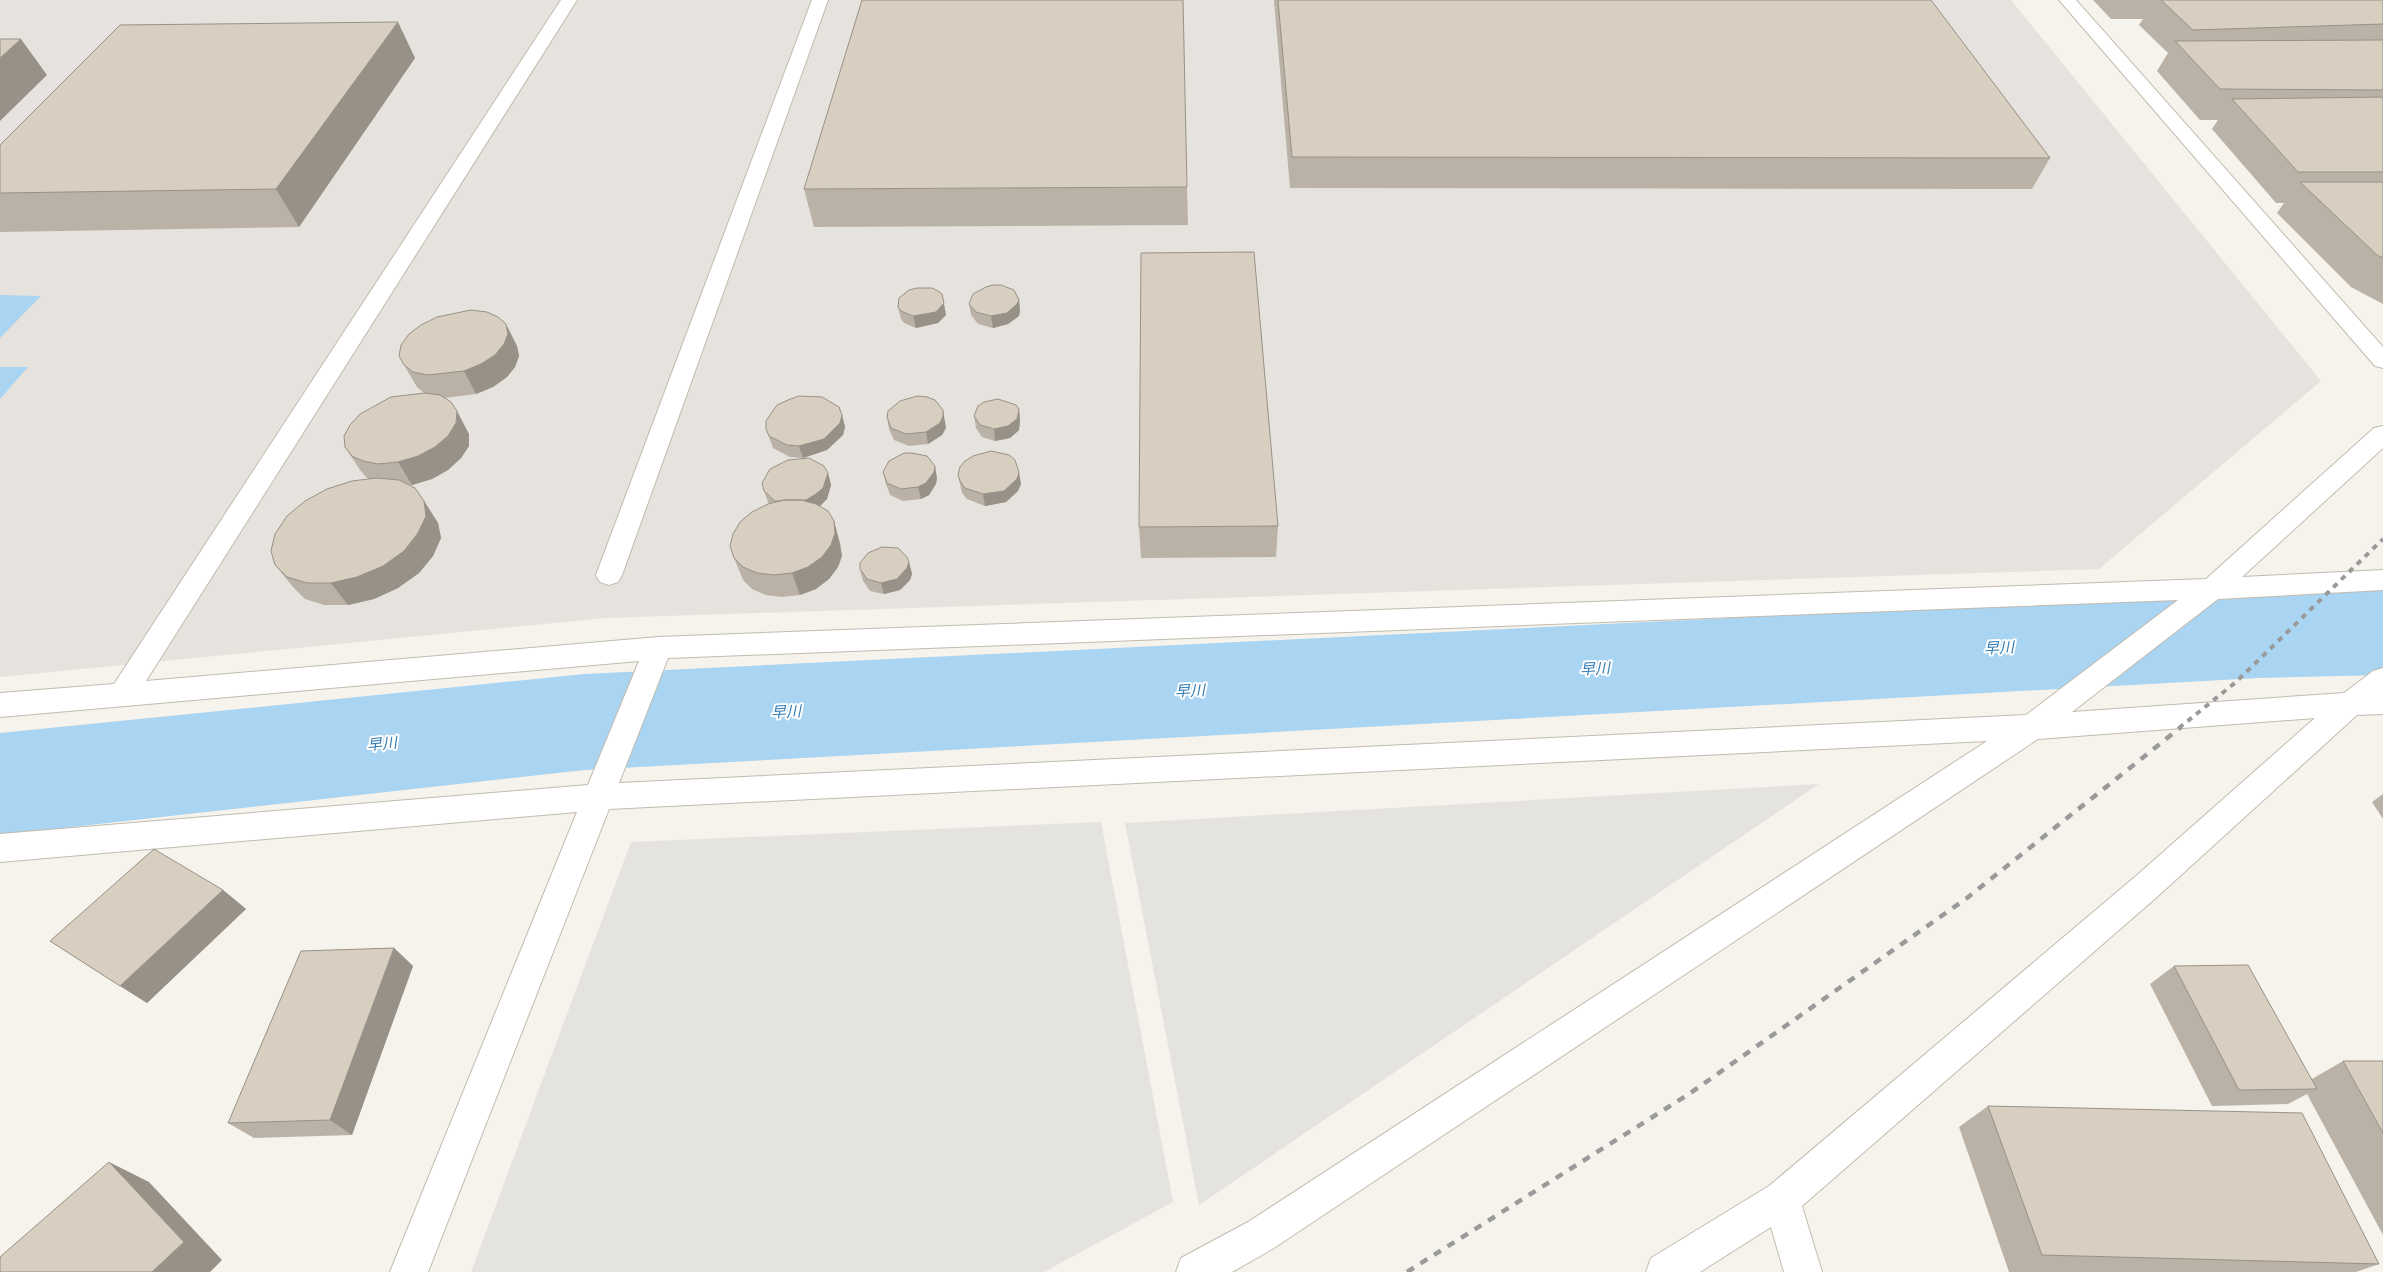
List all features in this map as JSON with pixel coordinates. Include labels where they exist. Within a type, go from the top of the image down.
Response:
[{"type":"street","points":[[124,693],[569,0]]},
{"type":"street","points":[[609,575],[820,0]]},
{"type":"street","points":[[2067,0],[2383,361]]},
{"type":"street","points":[[1195,1272],[1261,1235],[2032,726],[2212,589],[2383,434]]},
{"type":"street","points":[[0,705],[658,648],[2212,589],[2383,580]]},
{"type":"street","points":[[409,1272],[658,648]]},
{"type":"street","points":[[1665,1272],[1782,1199],[2147,886],[2368,703],[2383,678]]},
{"type":"street","points":[[0,848],[600,797],[2032,726],[2368,703]]},
{"type":"street","points":[[1782,1199],[1803,1272]]},
{"type":"shaded area","points":[[0,0],[2011,0],[2321,381],[2099,569],[606,618],[0,677]]},
{"type":"shaded area","points":[[1819,784],[1199,1205],[1125,823]]},
{"type":"shaded area","points":[[1101,822],[1173,1202],[1044,1272],[471,1272],[631,842]]},
{"type":"water","points":[[0,295],[41,296],[0,338]]},
{"type":"water","points":[[0,367],[28,367],[0,399]]},
{"type":"building","points":[[862,0],[1183,0],[1187,187],[804,189]]},
{"type":"building","points":[[1278,0],[1931,0],[2050,158],[1292,157]]},
{"type":"building","points":[[2161,0],[2383,0],[2383,24],[2193,30]]},
{"type":"building","points":[[398,22],[276,189],[0,193],[0,145],[120,25]]},
{"type":"building","points":[[0,39],[21,39],[0,58]]},
{"type":"building","points":[[2383,40],[2383,90],[2220,89],[2175,41]]},
{"type":"building","points":[[2383,97],[2383,172],[2298,172],[2232,99]]},
{"type":"building","points":[[2300,182],[2383,182],[2383,258],[2377,255]]},
{"type":"building","points":[[1254,252],[1278,526],[1139,527],[1141,253]]},
{"type":"building","points":[[993,285],[1001,285],[1014,290],[1019,300],[1017,304],[1007,313],[991,316],[976,312],[969,304],[973,294]]},
{"type":"building","points":[[932,288],[938,291],[942,294],[944,303],[936,312],[913,316],[901,311],[898,307],[899,298],[909,290]]},
{"type":"building","points":[[471,310],[487,312],[498,317],[506,324],[508,334],[504,344],[495,355],[481,364],[464,371],[428,375],[413,372],[404,365],[399,356],[401,345],[409,334],[437,317]]},
{"type":"building","points":[[425,393],[440,395],[451,402],[457,411],[456,423],[448,436],[435,447],[418,456],[398,462],[378,464],[363,461],[352,456],[345,447],[344,436],[350,425],[360,414],[391,397]]},
{"type":"building","points":[[799,396],[822,397],[839,407],[842,415],[840,423],[824,439],[799,446],[787,445],[769,436],[766,429],[766,421],[777,405]]},
{"type":"building","points":[[917,396],[935,400],[943,410],[940,423],[926,432],[906,434],[891,428],[887,417],[888,411],[900,401]]},
{"type":"building","points":[[998,399],[1016,405],[1019,409],[1017,419],[1008,426],[994,429],[980,425],[974,416],[978,406],[984,402]]},
{"type":"building","points":[[991,451],[1009,455],[1015,460],[1019,472],[1017,479],[1004,491],[983,494],[965,488],[958,475],[960,467],[973,456]]},
{"type":"building","points":[[904,453],[927,456],[935,466],[934,472],[926,483],[918,487],[901,489],[887,483],[883,472],[889,461]]},
{"type":"building","points":[[809,458],[824,466],[828,473],[823,488],[816,494],[806,500],[775,501],[764,491],[762,483],[770,469],[788,460]]},
{"type":"building","points":[[376,478],[399,480],[415,488],[424,501],[426,516],[418,533],[404,551],[383,566],[357,577],[331,583],[307,583],[287,577],[275,565],[271,551],[275,534],[287,516],[305,501],[327,489],[352,481]]},
{"type":"building","points":[[784,500],[801,500],[816,504],[828,511],[834,521],[835,533],[831,545],[822,557],[808,567],[792,573],[774,575],[757,573],[743,567],[734,558],[730,546],[733,534],[740,522],[752,512],[768,504]]},
{"type":"building","points":[[882,547],[898,548],[907,557],[909,562],[907,568],[897,579],[881,583],[867,579],[860,569],[860,563],[868,553]]},
{"type":"building","points":[[154,849],[223,890],[120,986],[50,941]]},
{"type":"building","points":[[394,948],[330,1120],[228,1123],[301,951]]},
{"type":"building","points":[[2248,965],[2317,1089],[2239,1090],[2174,966]]},
{"type":"building","points":[[2343,1061],[2383,1061],[2383,1133]]},
{"type":"building","points":[[1988,1106],[2302,1113],[2379,1264],[2042,1255]]},
{"type":"building","points":[[109,1162],[184,1242],[152,1272],[0,1272],[0,1257]]},
{"type":"waterway","name":"早川","points":[[0,784],[585,722],[2258,635],[2383,632]]},
{"type":"railway","points":[[2179,728],[2236,682],[2383,539]]},
{"type":"railway","points":[[1407,1272],[1689,1094],[1967,898],[2181,727]]}]
